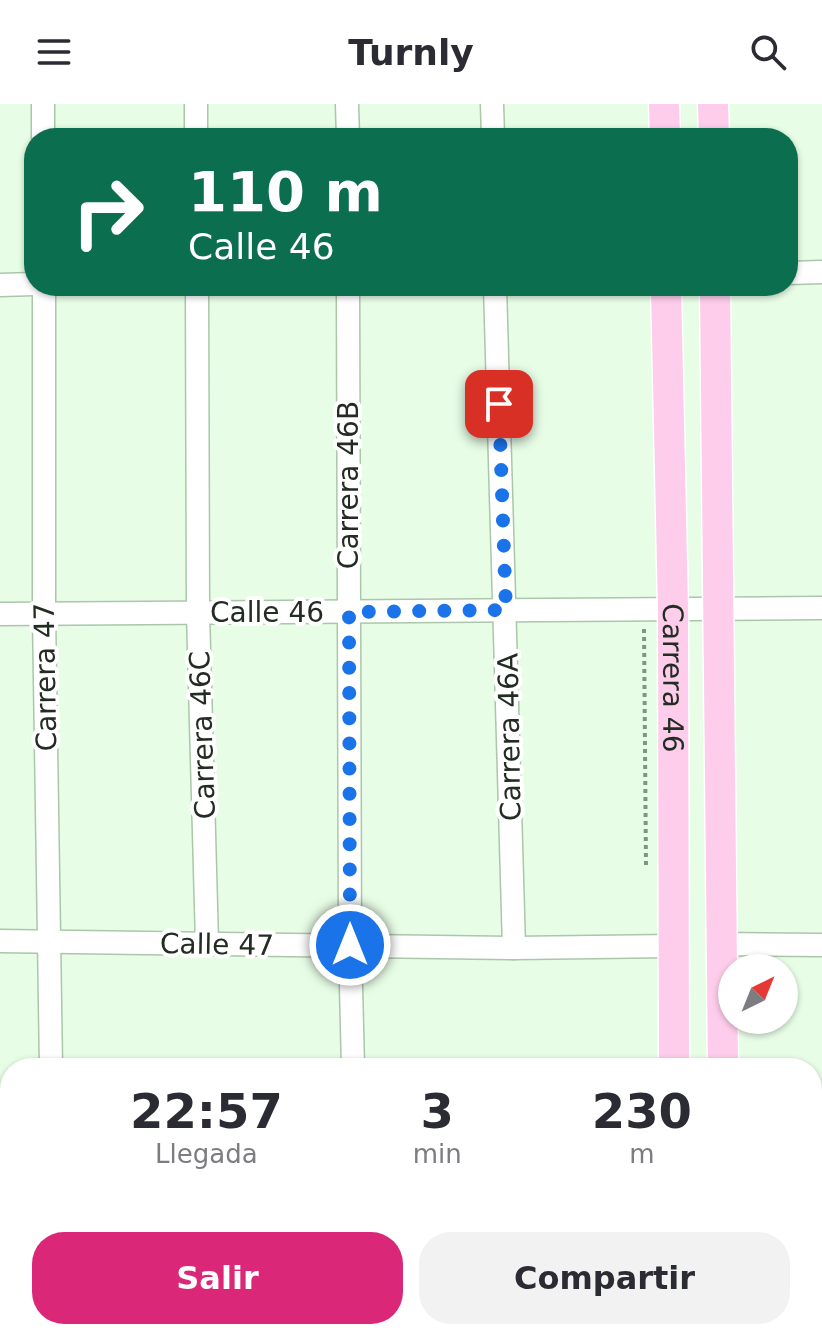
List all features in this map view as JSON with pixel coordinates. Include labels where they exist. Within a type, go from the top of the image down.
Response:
[{"type":"main road","points":[[664,104],[665,128]]},
{"type":"main road","points":[[713,104],[714,128]]},
{"type":"main road","name":"Carrera 46","points":[[666,296],[673,609],[674,1058]]},
{"type":"main road","name":"Carrera 46","points":[[715,296],[723,1058]]},
{"type":"street","points":[[43,104],[43,128]]},
{"type":"street","points":[[196,104],[196,128]]},
{"type":"street","points":[[347,104],[348,128]]},
{"type":"street","points":[[492,104],[493,128]]},
{"type":"street","points":[[798,273],[822,272]]},
{"type":"street","points":[[0,285],[24,284]]},
{"type":"street","name":"Carrera 47","points":[[44,296],[44,614],[51,1058]]},
{"type":"street","name":"Carrera 46C","points":[[197,296],[198,613],[207,943]]},
{"type":"street","name":"Carrera 46B","points":[[348,296],[353,1058]]},
{"type":"street","name":"Carrera 46A","points":[[495,296],[514,948]]},
{"type":"street","name":"Calle 46","points":[[0,614],[822,608]]},
{"type":"street","name":"Calle 47","points":[[0,941],[514,948],[674,946]]},
{"type":"street","points":[[722,944],[822,945]]},
{"type":"path","points":[[644,629],[646,869]]},
{"type":"route","points":[[350,945],[349,612],[506,610],[499,404]]}]
